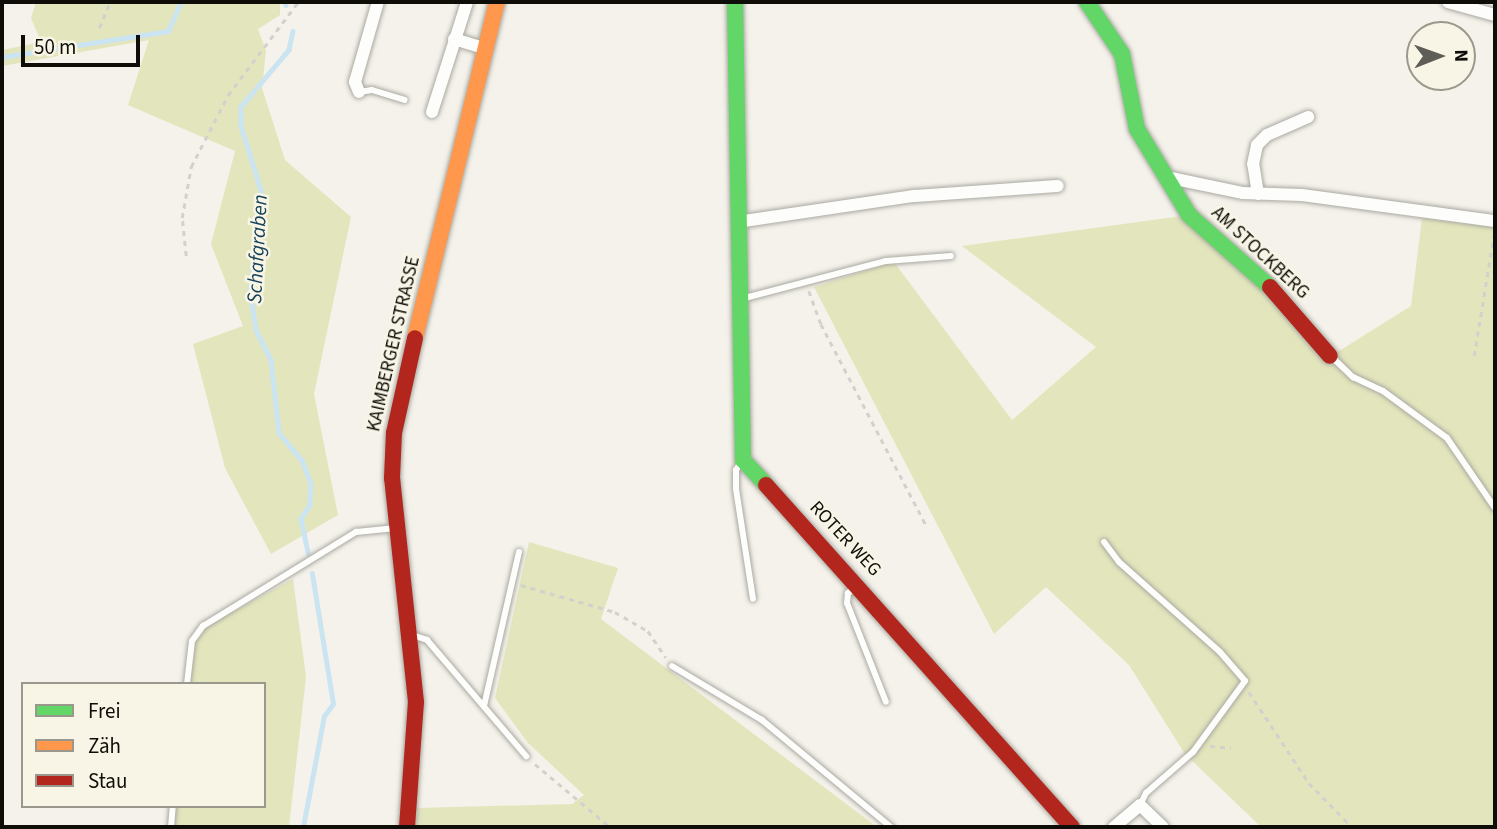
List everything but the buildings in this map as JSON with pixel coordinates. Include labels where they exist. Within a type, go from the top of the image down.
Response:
[{"type":"street","points":[[359,92],[355,82],[378,2]]},
{"type":"street","points":[[432,112],[467,2]]},
{"type":"street","name":"KAIMBERGER STRASSE","points":[[407,827],[415,744],[412,635],[392,478],[394,433],[497,2]]},
{"type":"street","points":[[735,2],[738,300],[743,460]]},
{"type":"street","name":"AM STOCKBERG","points":[[1087,2],[1122,54],[1137,129],[1189,215],[1287,303],[1331,356]]},
{"type":"street","points":[[1457,3],[1495,15]]},
{"type":"street","points":[[454,38],[484,48]]},
{"type":"street","points":[[1258,194],[1253,164],[1257,145],[1267,135],[1308,117]]},
{"type":"street","name":"AM STOCKBERG","points":[[1166,177],[1258,194],[1495,222]]},
{"type":"street","points":[[737,222],[914,196],[1058,186]]},
{"type":"street","name":"ROTER WEG","points":[[743,460],[859,584],[1072,827]]},
{"type":"street","points":[[1114,827],[1140,806],[1163,827]]},
{"type":"lane","points":[[359,92],[372,90],[405,100]]},
{"type":"lane","points":[[738,300],[886,261],[951,256]]},
{"type":"lane","points":[[1331,356],[1353,377],[1383,391],[1447,438],[1495,508]]},
{"type":"lane","points":[[743,460],[736,470],[737,489],[753,599]]},
{"type":"lane","points":[[187,682],[192,641],[203,626],[356,532],[397,528]]},
{"type":"lane","points":[[1104,542],[1119,562],[1243,675],[1243,684],[1193,751],[1146,793],[1140,806]]},
{"type":"lane","points":[[484,706],[519,552]]},
{"type":"lane","points":[[859,584],[848,593],[847,603],[886,702]]},
{"type":"lane","points":[[412,635],[427,640],[526,755]]},
{"type":"lane","points":[[672,666],[762,720],[891,827]]},
{"type":"lane","points":[[171,827],[173,808]]},
{"type":"path","points":[[100,28],[110,2]]},
{"type":"path","points":[[186,256],[182,218],[191,167],[228,95],[298,2]]},
{"type":"path","points":[[1474,356],[1495,222]]},
{"type":"path","points":[[806,284],[821,324],[926,525]]},
{"type":"path","points":[[512,583],[615,612],[648,631],[672,666]]},
{"type":"path","points":[[1243,684],[1309,783],[1352,827]]},
{"type":"path","points":[[1193,751],[1212,745],[1231,748]]},
{"type":"path","points":[[526,755],[610,827]]},
{"type":"green space","points":[[36,2],[280,2],[280,15],[258,29],[266,51],[262,88],[285,160],[351,217],[314,394],[338,515],[271,554],[225,468],[193,344],[243,326],[211,244],[235,151],[128,105],[149,40],[2,66],[2,50],[41,42],[31,18]]},
{"type":"green space","points":[[1189,215],[1331,356],[1411,306],[1422,218],[1495,227],[1495,827],[1261,827],[1185,754],[1129,665],[1046,587],[994,634],[814,287],[894,262],[1012,420],[1096,347],[962,246]]},
{"type":"green space","points":[[529,542],[618,568],[601,619],[877,827],[416,827],[417,808],[572,804],[584,795],[528,743],[495,698]]},
{"type":"green space","points":[[293,579],[306,677],[289,827],[174,827],[176,808],[266,808],[266,682],[190,682],[194,640],[205,627]]},
{"type":"waterway","points":[[2,57],[168,31],[181,2]]},
{"type":"waterway","name":"Schafgraben","points":[[293,31],[289,50],[241,107],[241,126],[261,190],[250,291],[256,330],[271,360],[279,433],[302,460],[311,483],[310,505],[301,519],[308,553]]},
{"type":"waterway","name":"Schafgraben","points":[[303,827],[324,716],[333,704],[312,574]]},
{"type":"traffic: fast","points":[[735,2],[743,460],[766,485]]},
{"type":"traffic: fast","points":[[1087,2],[1122,54],[1137,129],[1189,215],[1270,287]]},
{"type":"traffic: slow","points":[[415,338],[497,2]]},
{"type":"traffic: jam","points":[[1270,287],[1330,356]]},
{"type":"traffic: jam","points":[[407,827],[416,702],[392,478],[394,433],[415,338]]},
{"type":"traffic: jam","points":[[766,485],[1072,827]]}]
